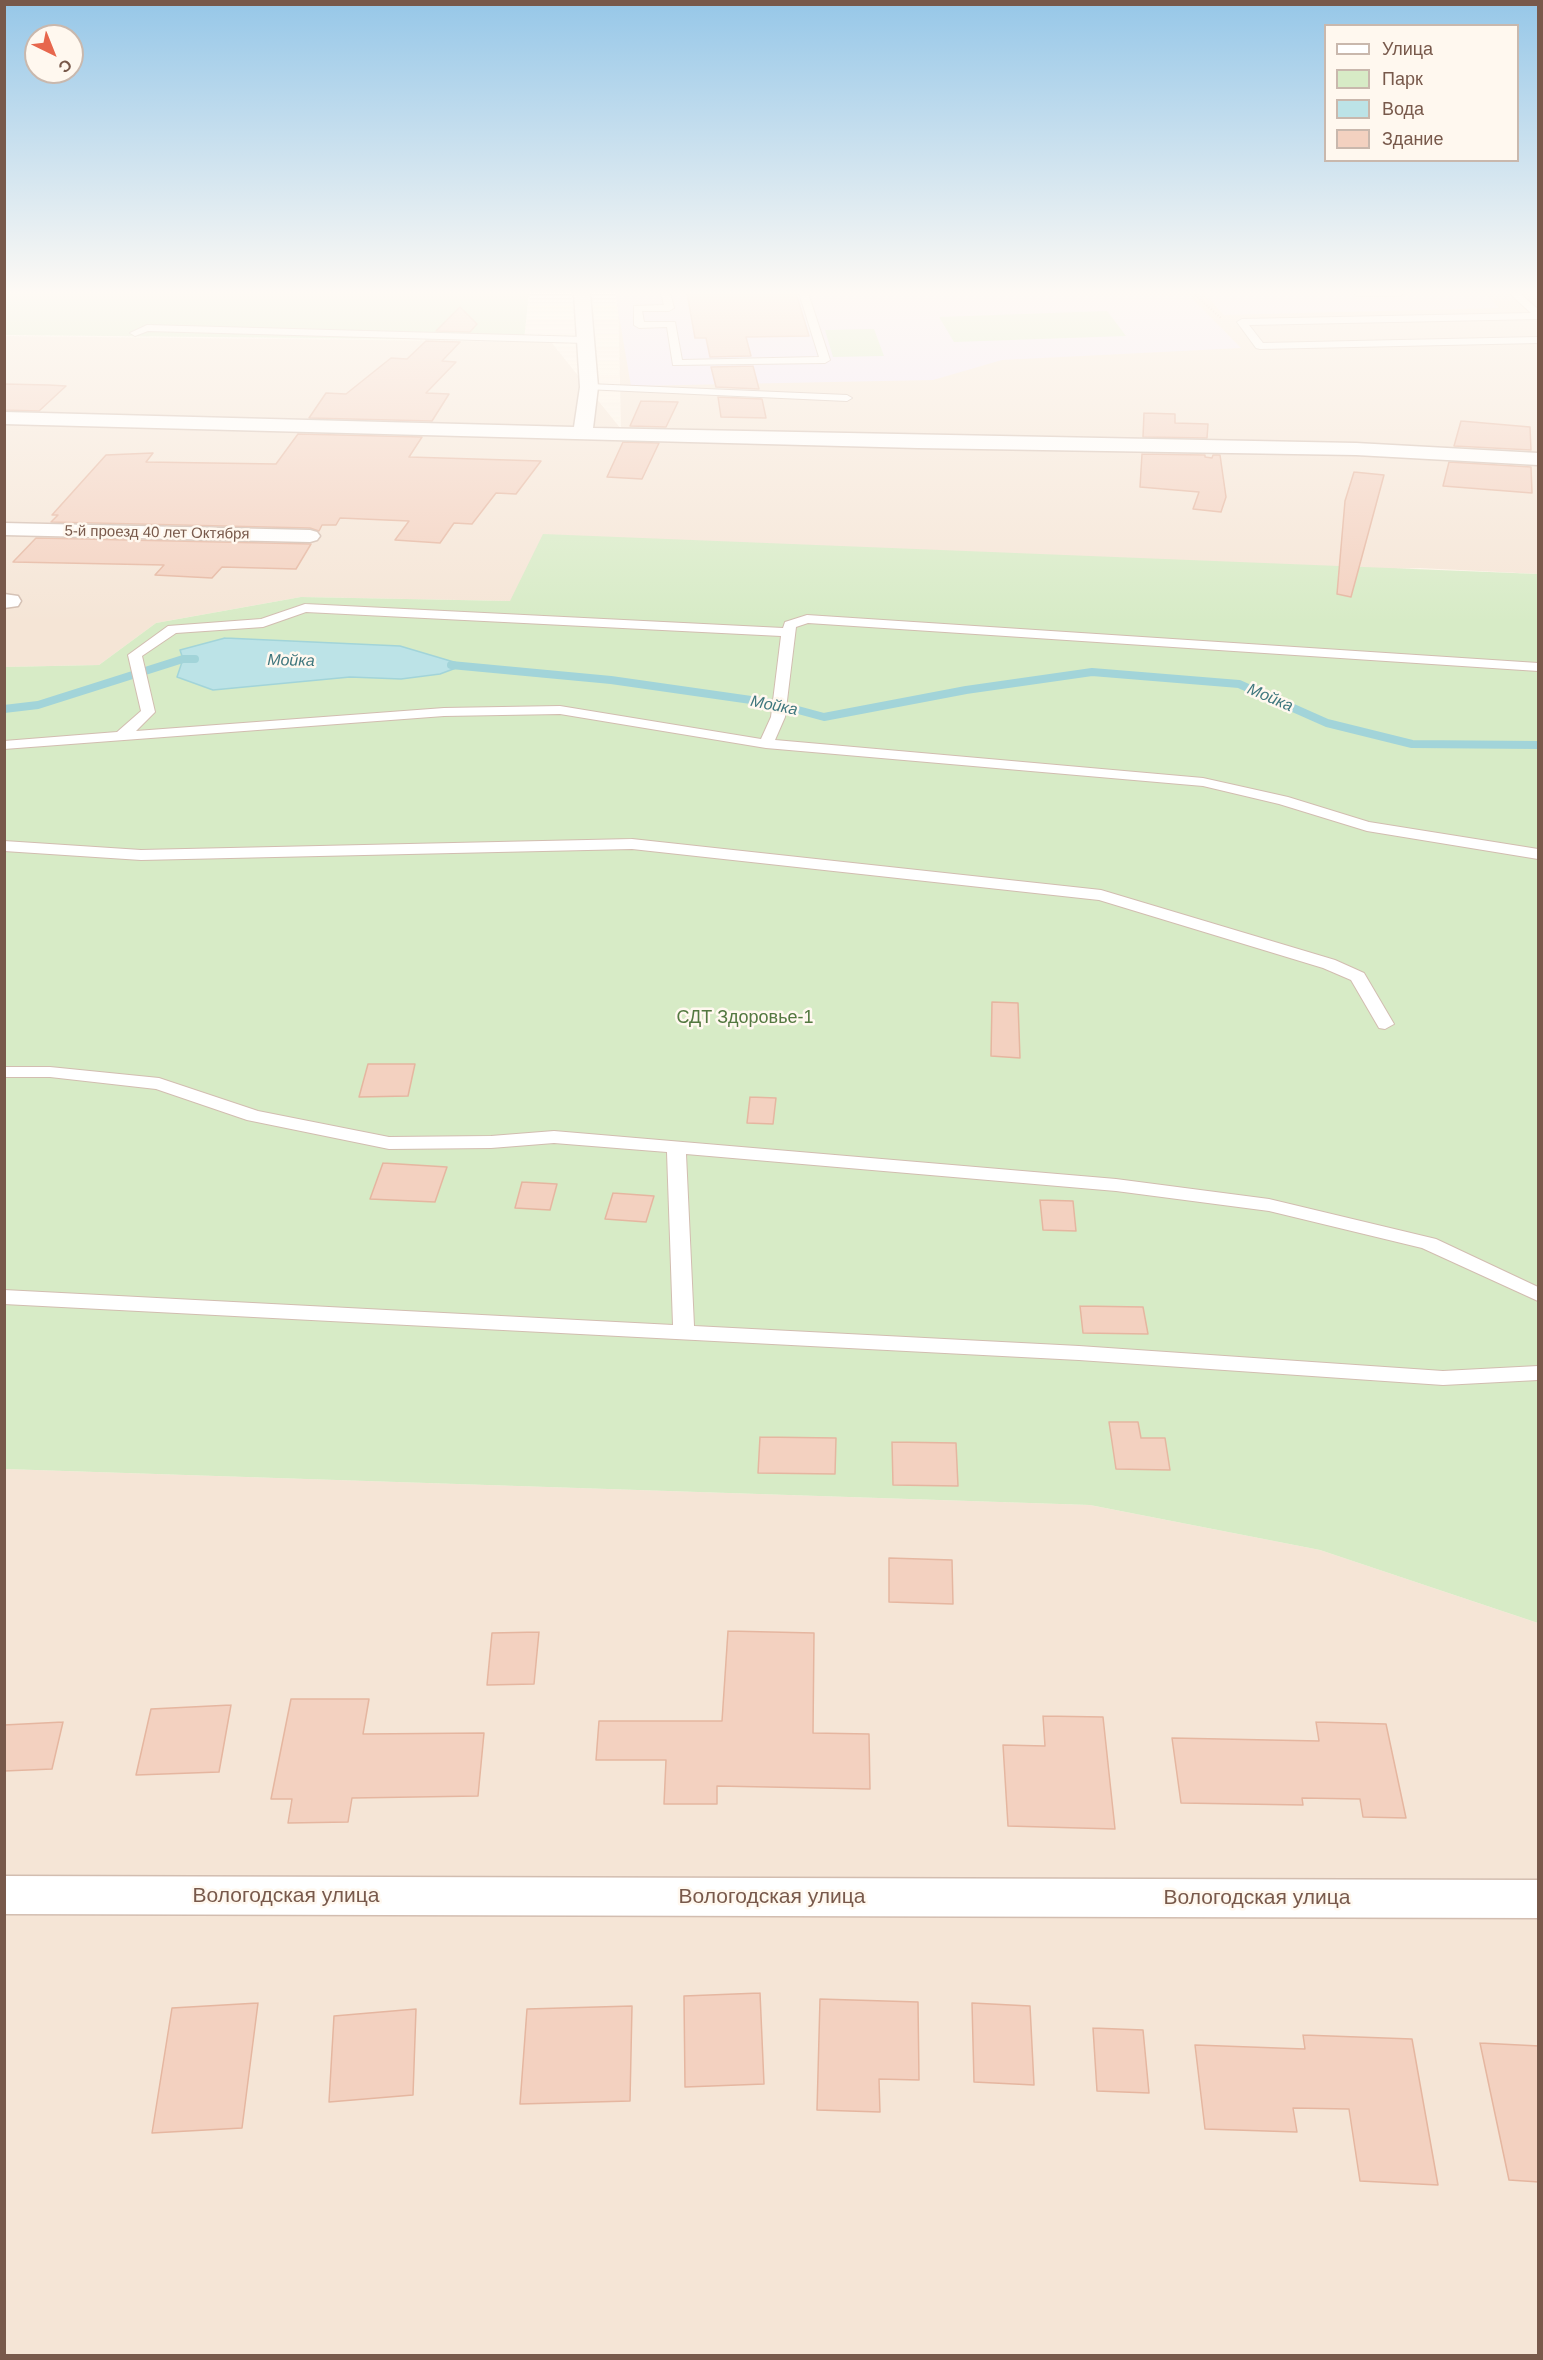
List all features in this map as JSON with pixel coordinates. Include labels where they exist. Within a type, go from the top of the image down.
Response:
[{"type":"street","points":[[583,432],[587,403]]},
{"type":"street","points":[[4,418],[930,442],[1356,449],[1539,459]]},
{"type":"street","name":"5-й проезд 40 лет Октября","points":[[4,529],[310,536]]},
{"type":"street","name":"Вологодская улица","points":[[4,1895],[1539,1899]]},
{"type":"lane","points":[[119,738],[148,711],[135,655],[173,629],[263,623],[305,608],[788,632]]},
{"type":"lane","points":[[766,744],[778,717],[788,632],[790,626],[807,619],[1539,667]]},
{"type":"lane","points":[[4,745],[444,712],[560,710],[766,744],[1203,782],[1283,800],[1366,826],[1539,854]]},
{"type":"lane","points":[[4,846],[141,855],[632,844],[1101,895],[1329,964],[1358,977],[1385,1024]]},
{"type":"lane","points":[[4,1072],[50,1072],[159,1084],[254,1116],[389,1143],[491,1142],[554,1137],[1116,1185],[1269,1205],[1429,1243],[1539,1295]]},
{"type":"lane","points":[[676,1147],[684,1332]]},
{"type":"lane","points":[[4,1297],[1079,1353],[1443,1378],[1539,1373]]},
{"type":"shaded area","points":[[4,403],[600,403],[621,429],[620,403],[1538,403],[1538,574],[1420,568],[510,601],[301,597],[156,623],[99,665],[5,667]]},
{"type":"shaded area","points":[[5,1469],[1090,1505],[1320,1550],[1538,1623],[1538,2355],[5,2356]]},
{"type":"green space","name":"СДТ Здоровье-1","points":[[543,534],[1538,574],[1538,1623],[1320,1550],[1090,1505],[5,1469],[4,667],[99,665],[156,623],[301,597],[510,601]]},
{"type":"water","points":[[225,638],[400,646],[464,665],[440,674],[401,679],[350,677],[213,690],[177,677],[183,659],[180,650]]},
{"type":"building","points":[[4,403],[47,403],[39,411],[4,410]]},
{"type":"building","points":[[319,403],[443,403],[432,421],[309,418]]},
{"type":"building","points":[[640,403],[677,403],[666,427],[630,426]]},
{"type":"building","points":[[719,403],[763,403],[766,418],[721,417]]},
{"type":"building","points":[[1144,413],[1175,414],[1175,423],[1208,424],[1207,438],[1143,437]]},
{"type":"building","points":[[1461,421],[1530,427],[1531,450],[1454,446]]},
{"type":"building","points":[[298,434],[422,437],[409,457],[541,461],[516,494],[496,493],[472,524],[454,523],[440,543],[395,540],[409,521],[340,518],[336,525],[322,525],[319,531],[310,528],[51,522],[58,515],[52,515],[106,455],[153,453],[146,462],[276,464]]},
{"type":"building","points":[[623,442],[659,443],[642,479],[607,477]]},
{"type":"building","points":[[1142,454],[1205,455],[1205,457],[1212,458],[1213,455],[1220,455],[1226,497],[1221,512],[1193,509],[1199,492],[1140,487]]},
{"type":"building","points":[[1449,462],[1531,467],[1532,493],[1443,486]]},
{"type":"building","points":[[1354,472],[1384,475],[1351,597],[1337,594],[1345,501]]},
{"type":"building","points":[[36,538],[311,544],[296,569],[222,567],[212,578],[155,575],[164,565],[13,562]]},
{"type":"building","points":[[992,1002],[1018,1003],[1020,1058],[991,1056]]},
{"type":"building","points":[[368,1064],[415,1064],[408,1096],[359,1097]]},
{"type":"building","points":[[750,1097],[776,1098],[773,1124],[747,1123]]},
{"type":"building","points":[[383,1163],[447,1167],[435,1202],[370,1199]]},
{"type":"building","points":[[522,1182],[557,1184],[550,1210],[515,1208]]},
{"type":"building","points":[[613,1193],[654,1196],[646,1222],[605,1219]]},
{"type":"building","points":[[1040,1200],[1073,1201],[1076,1231],[1043,1230]]},
{"type":"building","points":[[1080,1306],[1143,1307],[1148,1334],[1083,1333]]},
{"type":"building","points":[[1109,1422],[1138,1422],[1141,1438],[1165,1438],[1170,1470],[1116,1469]]},
{"type":"building","points":[[760,1437],[836,1438],[835,1474],[758,1473]]},
{"type":"building","points":[[892,1442],[956,1443],[958,1486],[893,1485]]},
{"type":"building","points":[[889,1558],[952,1560],[953,1604],[889,1602]]},
{"type":"building","points":[[728,1631],[814,1633],[813,1733],[869,1734],[870,1789],[717,1786],[717,1804],[664,1804],[666,1760],[596,1760],[599,1721],[722,1721]]},
{"type":"building","points":[[539,1632],[534,1684],[487,1685],[492,1633]]},
{"type":"building","points":[[291,1699],[369,1699],[363,1734],[484,1733],[478,1796],[352,1798],[348,1822],[288,1823],[292,1799],[271,1799]]},
{"type":"building","points":[[231,1705],[219,1772],[136,1775],[151,1709]]},
{"type":"building","points":[[1043,1716],[1103,1717],[1115,1829],[1008,1826],[1003,1745],[1045,1746]]},
{"type":"building","points":[[63,1722],[52,1769],[4,1771],[4,1725]]},
{"type":"building","points":[[1316,1722],[1386,1724],[1406,1818],[1363,1817],[1360,1799],[1302,1798],[1303,1805],[1181,1803],[1172,1738],[1319,1741]]},
{"type":"building","points":[[760,1993],[764,2084],[685,2087],[684,1996]]},
{"type":"building","points":[[820,1999],[918,2002],[919,2080],[879,2079],[880,2112],[817,2110]]},
{"type":"building","points":[[258,2003],[242,2128],[152,2133],[172,2008]]},
{"type":"building","points":[[972,2003],[1030,2006],[1034,2085],[974,2082]]},
{"type":"building","points":[[632,2006],[630,2101],[520,2104],[527,2009]]},
{"type":"building","points":[[416,2009],[413,2095],[329,2102],[334,2016]]},
{"type":"building","points":[[1093,2028],[1143,2030],[1149,2093],[1097,2091]]},
{"type":"building","points":[[1303,2035],[1412,2039],[1438,2185],[1360,2181],[1349,2109],[1293,2108],[1297,2132],[1205,2129],[1195,2045],[1305,2049]]},
{"type":"building","points":[[1480,2043],[1539,2046],[1539,2182],[1509,2180]]},
{"type":"waterway","name":"Мойка","points":[[4,709],[38,705],[183,659],[195,659]]},
{"type":"waterway","name":"Мойка","points":[[451,665],[611,680],[772,703],[824,717],[966,690],[1092,672],[1239,684],[1327,723],[1412,744],[1538,745]]}]
